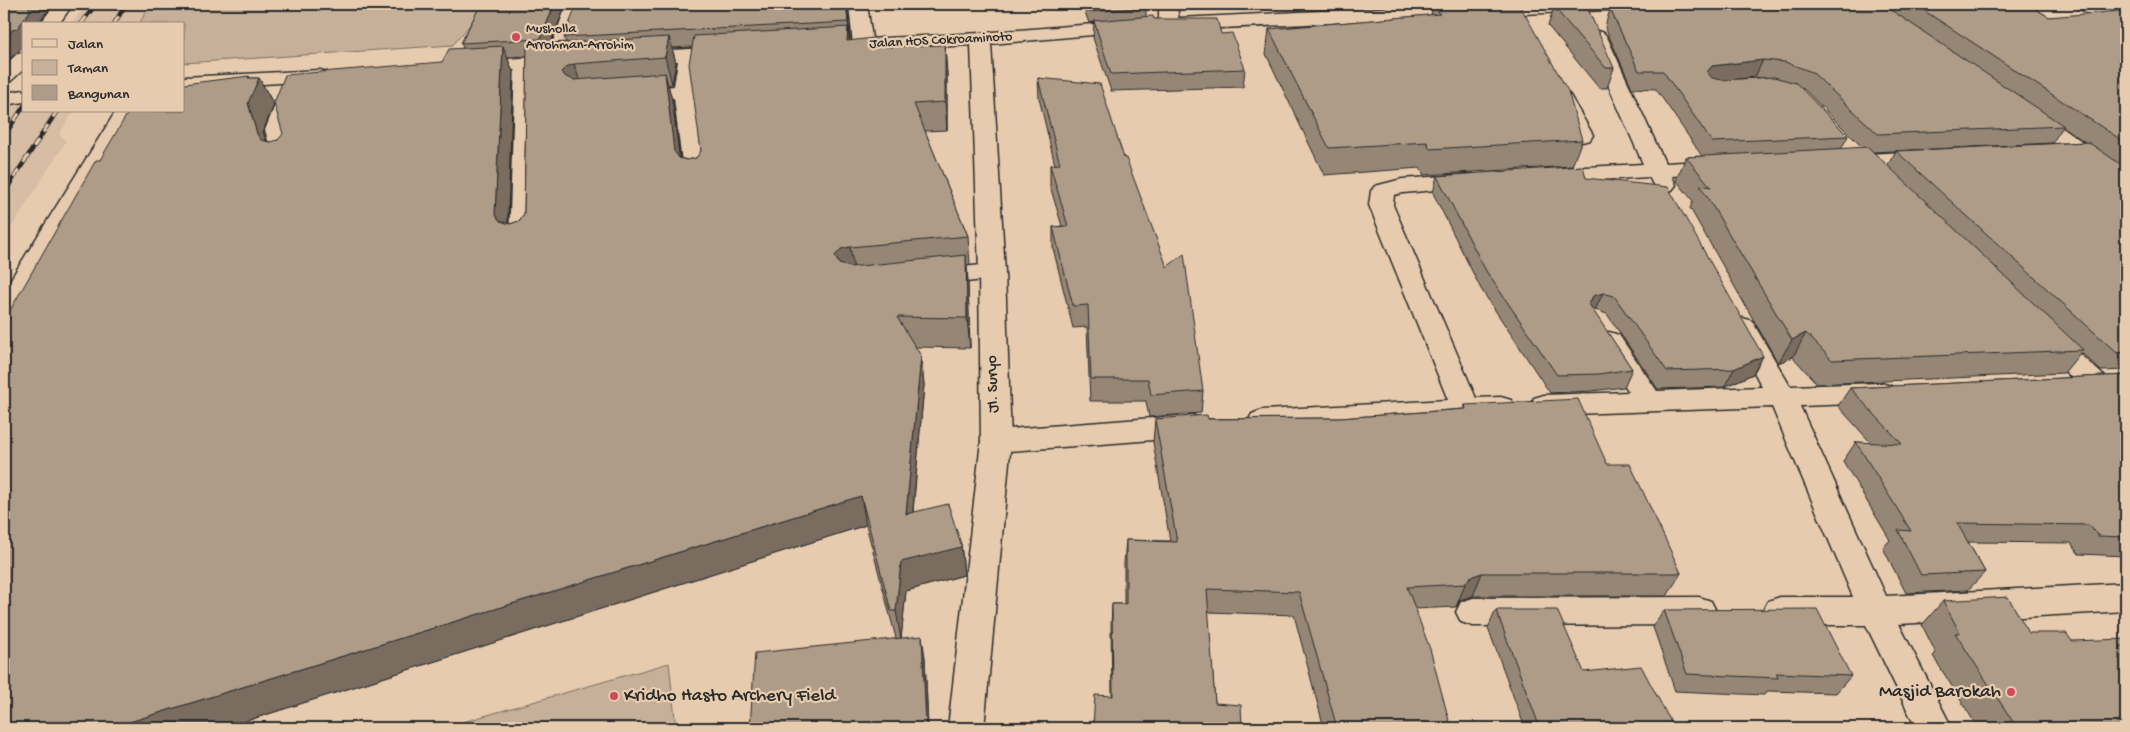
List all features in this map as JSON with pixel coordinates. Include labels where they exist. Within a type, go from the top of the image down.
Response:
[{"type":"street","points":[[51,22],[64,4]]},
{"type":"street","points":[[555,62],[576,4]]},
{"type":"street","points":[[858,4],[863,46]]},
{"type":"street","points":[[1168,4],[1169,24]]},
{"type":"street","points":[[1577,4],[1592,25],[1655,170],[1674,204]]},
{"type":"street","name":"Jalan HOS Cokroaminoto","points":[[825,48],[981,39],[1169,24],[1516,15],[1577,4],[1607,4]]},
{"type":"street","points":[[2085,4],[2126,28]]},
{"type":"street","name":"Jl. Suryo","points":[[966,728],[996,441],[992,272],[981,39]]},
{"type":"street","points":[[613,59],[747,52]]},
{"type":"street","points":[[689,55],[684,91],[695,179]]},
{"type":"street","points":[[4,77],[22,60]]},
{"type":"street","points":[[456,68],[584,61]]},
{"type":"street","points":[[521,243],[525,64]]},
{"type":"street","points":[[185,83],[336,75]]},
{"type":"street","points":[[285,161],[276,130],[297,77]]},
{"type":"street","points":[[1554,83],[1582,135]]},
{"type":"street","points":[[611,97],[684,91]]},
{"type":"street","points":[[4,99],[22,96]]},
{"type":"street","points":[[2009,102],[2126,182]]},
{"type":"street","points":[[4,310],[126,112]]},
{"type":"street","points":[[1842,142],[1883,182]]},
{"type":"street","points":[[2051,152],[2081,150]]},
{"type":"street","points":[[1822,163],[1951,157]]},
{"type":"street","points":[[1526,177],[1744,166]]},
{"type":"street","points":[[1466,408],[1381,205],[1383,191],[1402,186],[1497,179]]},
{"type":"street","points":[[904,281],[992,272]]},
{"type":"street","points":[[1731,305],[1782,398],[1876,611],[1934,728]]},
{"type":"street","points":[[1596,321],[1650,402]]},
{"type":"street","points":[[2030,323],[2106,382],[2055,385]]},
{"type":"street","points":[[996,441],[1466,408],[1909,392]]},
{"type":"street","points":[[1474,612],[1876,611],[2126,597]]},
{"type":"shaded area","points":[[86,4],[151,4],[140,22],[73,22]]},
{"type":"shaded area","points":[[22,93],[22,112],[73,112],[59,134],[66,141],[4,239],[4,116]]},
{"type":"green space","points":[[151,4],[487,4],[453,45],[185,63],[185,22],[140,22]]},
{"type":"green space","name":"Kridho Hasto Archery Field","points":[[669,663],[676,728],[442,728]]},
{"type":"building","points":[[4,4],[32,4],[29,8],[30,11],[17,29],[12,30],[4,40]]},
{"type":"building","points":[[481,4],[555,4],[540,39],[461,43]]},
{"type":"building","points":[[577,4],[846,4],[848,22],[564,37]]},
{"type":"building","points":[[1086,4],[1145,4],[1146,7],[1089,12]]},
{"type":"building","points":[[1433,4],[1519,4],[1568,91],[1582,140],[1430,149],[1427,142],[1329,148],[1269,29],[1440,14]]},
{"type":"building","points":[[1613,4],[1882,4],[2064,126],[1878,134],[1812,72],[1785,62],[1763,60],[1712,66],[1707,72],[1712,78],[1723,80],[1774,77],[1796,83],[1848,136],[1712,142],[1663,71],[1639,71],[1611,11],[1618,11]]},
{"type":"building","points":[[1914,4],[2027,4],[2049,17],[2120,11],[2126,14],[2126,143]]},
{"type":"building","points":[[1554,7],[1587,7],[1614,68],[1606,68]]},
{"type":"building","points":[[1153,16],[1154,19],[1217,19],[1221,34],[1232,33],[1245,69],[1111,74],[1094,21]]},
{"type":"building","points":[[848,27],[847,41],[883,37],[886,47],[945,45],[945,102],[914,104],[968,236],[850,247],[841,249],[835,256],[839,264],[850,267],[966,255],[967,318],[897,317],[921,356],[906,514],[948,504],[961,547],[901,562],[896,611],[891,611],[861,496],[110,728],[4,728],[4,321],[96,160],[100,160],[128,112],[185,112],[185,84],[249,76],[248,78],[259,78],[248,103],[257,134],[261,140],[270,142],[278,140],[283,134],[274,103],[285,75],[442,62],[449,49],[503,46],[495,214],[500,221],[510,224],[519,221],[524,214],[527,45],[669,37],[665,57],[574,64],[566,67],[561,72],[566,77],[574,80],[665,73],[674,151],[679,158],[687,160],[696,158],[701,151],[689,64],[694,36]]},
{"type":"building","points":[[1038,78],[1100,84],[1124,158],[1126,158],[1167,267],[1184,254],[1203,391],[1151,395],[1148,379],[1091,379],[1088,305],[1073,306],[1053,227],[1068,226],[1050,165],[1060,164]]},
{"type":"building","points":[[2088,142],[2126,168],[2126,352],[2117,353],[1896,151]]},
{"type":"building","points":[[1868,147],[2083,350],[1832,360],[1806,333],[1792,340],[1700,185],[1711,187],[1686,157]]},
{"type":"building","points":[[1583,166],[1586,178],[1668,187],[1763,356],[1734,369],[1667,371],[1614,296],[1603,293],[1593,296],[1589,304],[1632,369],[1599,374],[1557,375],[1486,271],[1437,176]]},
{"type":"building","points":[[2126,375],[2126,537],[2098,536],[2089,525],[1957,523],[1985,572],[1921,575],[1898,530],[1911,531],[1856,442],[1902,444],[1850,388]]},
{"type":"building","points":[[1578,399],[1607,464],[1630,464],[1681,573],[1482,573],[1470,577],[1465,584],[1407,587],[1430,649],[1451,728],[1337,728],[1299,592],[1207,589],[1215,703],[1241,705],[1242,728],[1093,728],[1095,695],[1113,696],[1112,604],[1126,604],[1126,540],[1177,542],[1155,419],[1207,415],[1208,419],[1340,418],[1466,409],[1465,405]]},
{"type":"building","points":[[2008,597],[2029,633],[2066,633],[2072,641],[2126,639],[2126,728],[2017,728],[1955,633],[1960,633],[1943,601]]},
{"type":"building","points":[[1817,609],[1851,676],[1776,673],[1778,678],[1687,674],[1664,610]]},
{"type":"building","points":[[1496,610],[1557,610],[1584,672],[1641,666],[1674,728],[1540,728]]},
{"type":"building","points":[[922,636],[926,726],[902,728],[750,728],[755,653]]},
{"type":"railway","points":[[82,22],[96,4]]},
{"type":"railway","points":[[115,22],[126,4]]},
{"type":"railway","points":[[4,136],[22,109]]},
{"type":"railway","points":[[5,191],[4,193],[56,112]]},
{"type":"place","name":"Musholla Arrohman-Arrohim","points":[[516,37]]},
{"type":"place","name":"Masjid Barokah","points":[[2011,692]]},
{"type":"place","name":"Kridho Hasto Archery Field","points":[[614,696]]}]
